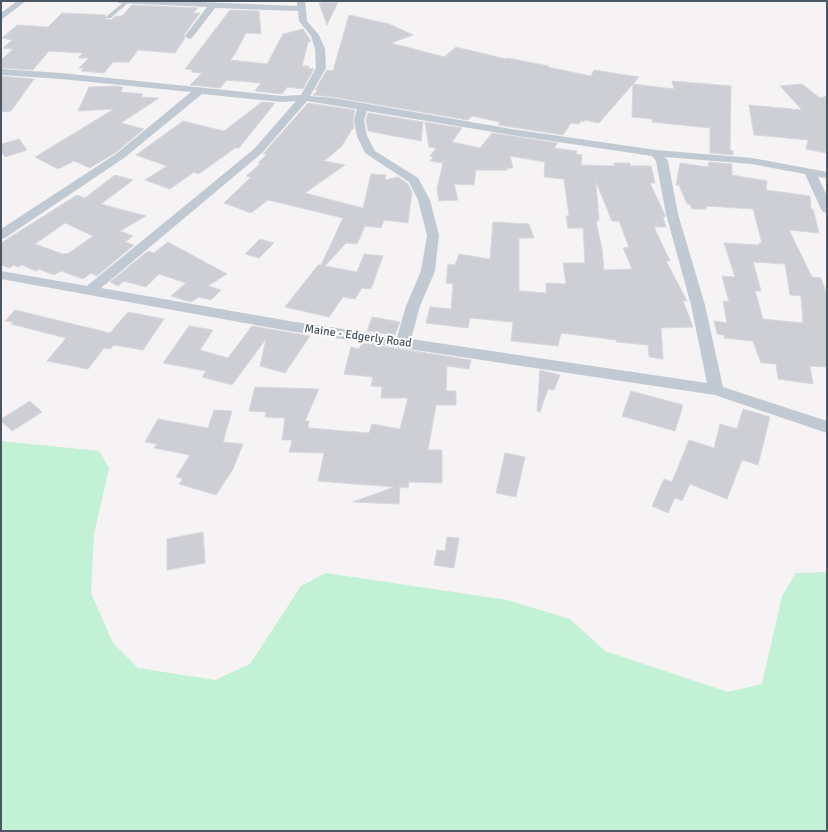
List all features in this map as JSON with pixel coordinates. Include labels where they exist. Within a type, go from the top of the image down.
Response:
[{"type":"street","points":[[1,17],[22,1]]},
{"type":"street","points":[[88,291],[258,151],[304,98],[321,68],[320,49],[315,35],[303,21],[301,5],[213,5],[119,1]]},
{"type":"street","points":[[189,36],[213,5]]},
{"type":"street","points":[[1,72],[61,76],[282,99],[304,98],[333,101],[503,130],[656,153],[752,161],[827,175]]},
{"type":"street","points":[[1,235],[120,156],[200,90]]},
{"type":"street","points":[[363,106],[359,120],[362,136],[371,153],[414,180],[424,200],[433,235],[428,271],[413,306],[403,342]]},
{"type":"street","points":[[656,153],[662,161],[672,214],[698,305],[716,390]]},
{"type":"street","points":[[810,172],[827,209]]},
{"type":"street","name":"Maine - Edgerly Road","points":[[1,275],[289,326],[716,390],[827,426]]},
{"type":"lane","points":[[109,17],[126,1]]},
{"type":"green space","points":[[1,441],[99,451],[109,468],[94,534],[91,593],[113,643],[138,668],[215,680],[250,664],[301,586],[326,573],[507,600],[570,619],[605,651],[728,692],[762,684],[782,596],[796,573],[827,572],[827,831],[1,831]]},
{"type":"building","points":[[338,2],[327,25],[319,3]]},
{"type":"building","points":[[132,5],[198,8],[193,13],[200,13],[184,35],[185,38],[175,53],[138,50],[129,62],[113,62],[104,73],[81,71],[84,68],[79,68],[89,58],[78,58],[83,53],[49,51],[33,70],[1,68],[1,60],[13,49],[3,48],[12,40],[2,38],[17,25],[48,27],[62,13],[106,15],[106,19],[111,20],[116,16],[122,16]]},
{"type":"building","points":[[230,10],[259,11],[261,34],[246,33],[235,54],[230,60],[267,64],[283,34],[303,29],[311,41],[308,42],[302,66],[309,66],[308,68],[314,69],[303,89],[287,87],[282,94],[255,91],[261,83],[227,80],[220,88],[190,85],[202,73],[191,72],[193,70],[185,69]]},
{"type":"building","points":[[349,15],[389,24],[413,35],[391,43],[444,57],[456,47],[506,59],[508,58],[549,66],[547,67],[591,76],[594,70],[639,77],[599,123],[585,120],[584,122],[581,121],[579,124],[571,123],[563,135],[498,125],[500,122],[472,116],[468,120],[333,97],[313,95],[318,90],[315,90],[327,70],[333,71]]},
{"type":"building","points":[[1,76],[34,79],[11,111],[1,112]]},
{"type":"building","points":[[672,81],[731,86],[730,150],[733,151],[733,155],[710,153],[710,128],[652,122],[652,119],[632,117],[633,84],[674,89]]},
{"type":"building","points":[[802,84],[820,98],[827,96],[827,143],[825,153],[806,149],[808,140],[754,135],[749,105],[802,110],[780,86]]},
{"type":"building","points":[[89,87],[123,87],[121,92],[143,94],[141,97],[159,98],[121,123],[144,129],[115,153],[90,168],[74,161],[58,169],[35,157],[114,109],[78,111]]},
{"type":"building","points":[[262,102],[275,103],[239,148],[235,148],[198,174],[194,172],[170,189],[145,180],[167,166],[136,155],[183,121],[224,131]]},
{"type":"building","points":[[308,103],[355,110],[353,120],[354,129],[353,128],[341,147],[324,161],[345,165],[305,193],[363,208],[371,174],[386,175],[385,180],[398,177],[408,184],[412,192],[408,223],[384,220],[381,228],[365,226],[357,244],[346,243],[325,266],[357,272],[364,254],[383,256],[371,289],[362,288],[355,299],[343,297],[329,317],[285,307],[318,265],[321,265],[343,218],[268,200],[251,213],[224,203],[251,177],[246,176],[260,164],[258,163],[267,154],[263,154]]},
{"type":"building","points":[[368,113],[423,122],[421,141],[368,131],[366,120]]},
{"type":"building","points":[[425,122],[462,128],[452,142],[480,148],[492,133],[558,143],[554,148],[577,151],[576,154],[582,155],[581,165],[615,166],[614,163],[630,163],[630,166],[651,166],[655,183],[650,183],[665,215],[665,217],[663,217],[666,227],[654,227],[670,261],[666,261],[687,301],[683,301],[693,327],[661,328],[663,359],[649,357],[648,345],[616,342],[616,340],[561,333],[558,346],[511,341],[513,322],[470,318],[468,328],[426,323],[430,307],[451,309],[453,284],[446,283],[448,264],[455,265],[459,254],[490,259],[493,222],[529,224],[534,238],[519,238],[519,291],[546,293],[546,283],[566,284],[563,263],[585,263],[583,228],[568,228],[566,216],[569,216],[564,179],[544,177],[545,162],[510,156],[513,168],[507,168],[507,170],[476,170],[474,185],[454,184],[458,200],[439,201],[437,189],[443,163],[430,161],[433,157],[430,156],[436,148],[429,147]],"holes":[[[596,182],[612,221],[619,221],[629,247],[623,248],[632,269],[604,270],[602,249],[596,221],[599,221]]]},
{"type":"building","points":[[19,139],[27,150],[5,157],[1,151],[1,144]]},
{"type":"building","points":[[709,162],[732,164],[732,175],[767,181],[766,190],[810,196],[811,209],[813,209],[819,233],[789,230],[812,277],[821,278],[827,295],[827,367],[810,366],[813,384],[778,379],[776,364],[761,363],[753,341],[724,338],[724,335],[717,334],[714,321],[727,323],[723,301],[729,302],[722,276],[735,277],[724,243],[759,245],[759,243],[762,243],[753,209],[706,206],[707,209],[692,209],[690,204],[687,204],[679,185],[676,185],[680,163],[708,167]],"holes":[[[753,262],[785,264],[790,295],[801,296],[803,323],[763,319],[755,291],[761,291]]]},
{"type":"building","points":[[115,175],[133,180],[101,204],[146,216],[120,231],[133,236],[125,242],[134,245],[97,276],[91,273],[83,279],[61,271],[54,275],[39,269],[36,271],[22,265],[18,267],[13,265],[10,268],[1,265],[1,243],[77,195],[85,198]],"holes":[[[65,223],[93,236],[69,253],[63,254],[35,244]]]},
{"type":"building","points":[[260,239],[274,243],[259,258],[245,254]]},
{"type":"building","points":[[168,242],[227,274],[208,286],[221,290],[211,300],[199,297],[191,302],[171,296],[186,283],[159,274],[146,287],[124,281],[118,286],[110,282],[148,251],[154,253]]},
{"type":"building","points":[[15,310],[110,333],[128,312],[164,319],[143,350],[114,345],[110,349],[104,348],[88,369],[47,361],[66,338],[11,324],[13,322],[5,321]]},
{"type":"building","points":[[372,317],[400,322],[395,335],[367,331]]},
{"type":"building","points":[[189,326],[213,330],[200,350],[228,358],[252,326],[310,336],[285,373],[260,366],[266,339],[232,385],[202,377],[206,371],[163,363]]},
{"type":"building","points":[[362,343],[471,360],[469,369],[447,366],[446,391],[456,391],[456,405],[436,405],[428,450],[442,450],[442,483],[409,482],[408,488],[400,487],[399,504],[353,502],[394,487],[318,481],[324,453],[289,452],[292,440],[282,440],[285,418],[265,417],[266,412],[249,411],[255,387],[319,389],[305,421],[309,421],[308,428],[369,433],[372,424],[400,429],[408,398],[381,398],[382,387],[371,386],[373,377],[344,374],[351,347],[359,349]]},
{"type":"building","points":[[540,370],[560,375],[554,390],[548,389],[540,412],[537,411]]},
{"type":"building","points":[[631,391],[683,405],[675,431],[622,416]]},
{"type":"building","points":[[30,401],[42,412],[12,431],[1,421],[1,419]]},
{"type":"building","points":[[743,409],[770,417],[758,465],[742,460],[727,499],[690,484],[682,501],[675,498],[668,513],[652,506],[664,479],[672,482],[689,440],[714,448],[720,424],[737,429]]},
{"type":"building","points":[[214,410],[232,411],[223,442],[243,444],[233,469],[216,495],[179,484],[183,479],[176,477],[190,455],[154,448],[157,444],[145,442],[158,419],[208,428]]},
{"type":"building","points":[[505,453],[525,457],[516,497],[496,493]]},
{"type":"building","points":[[203,532],[205,563],[167,570],[167,539]]},
{"type":"building","points":[[447,537],[459,538],[454,568],[434,565],[437,550],[445,551]]}]
